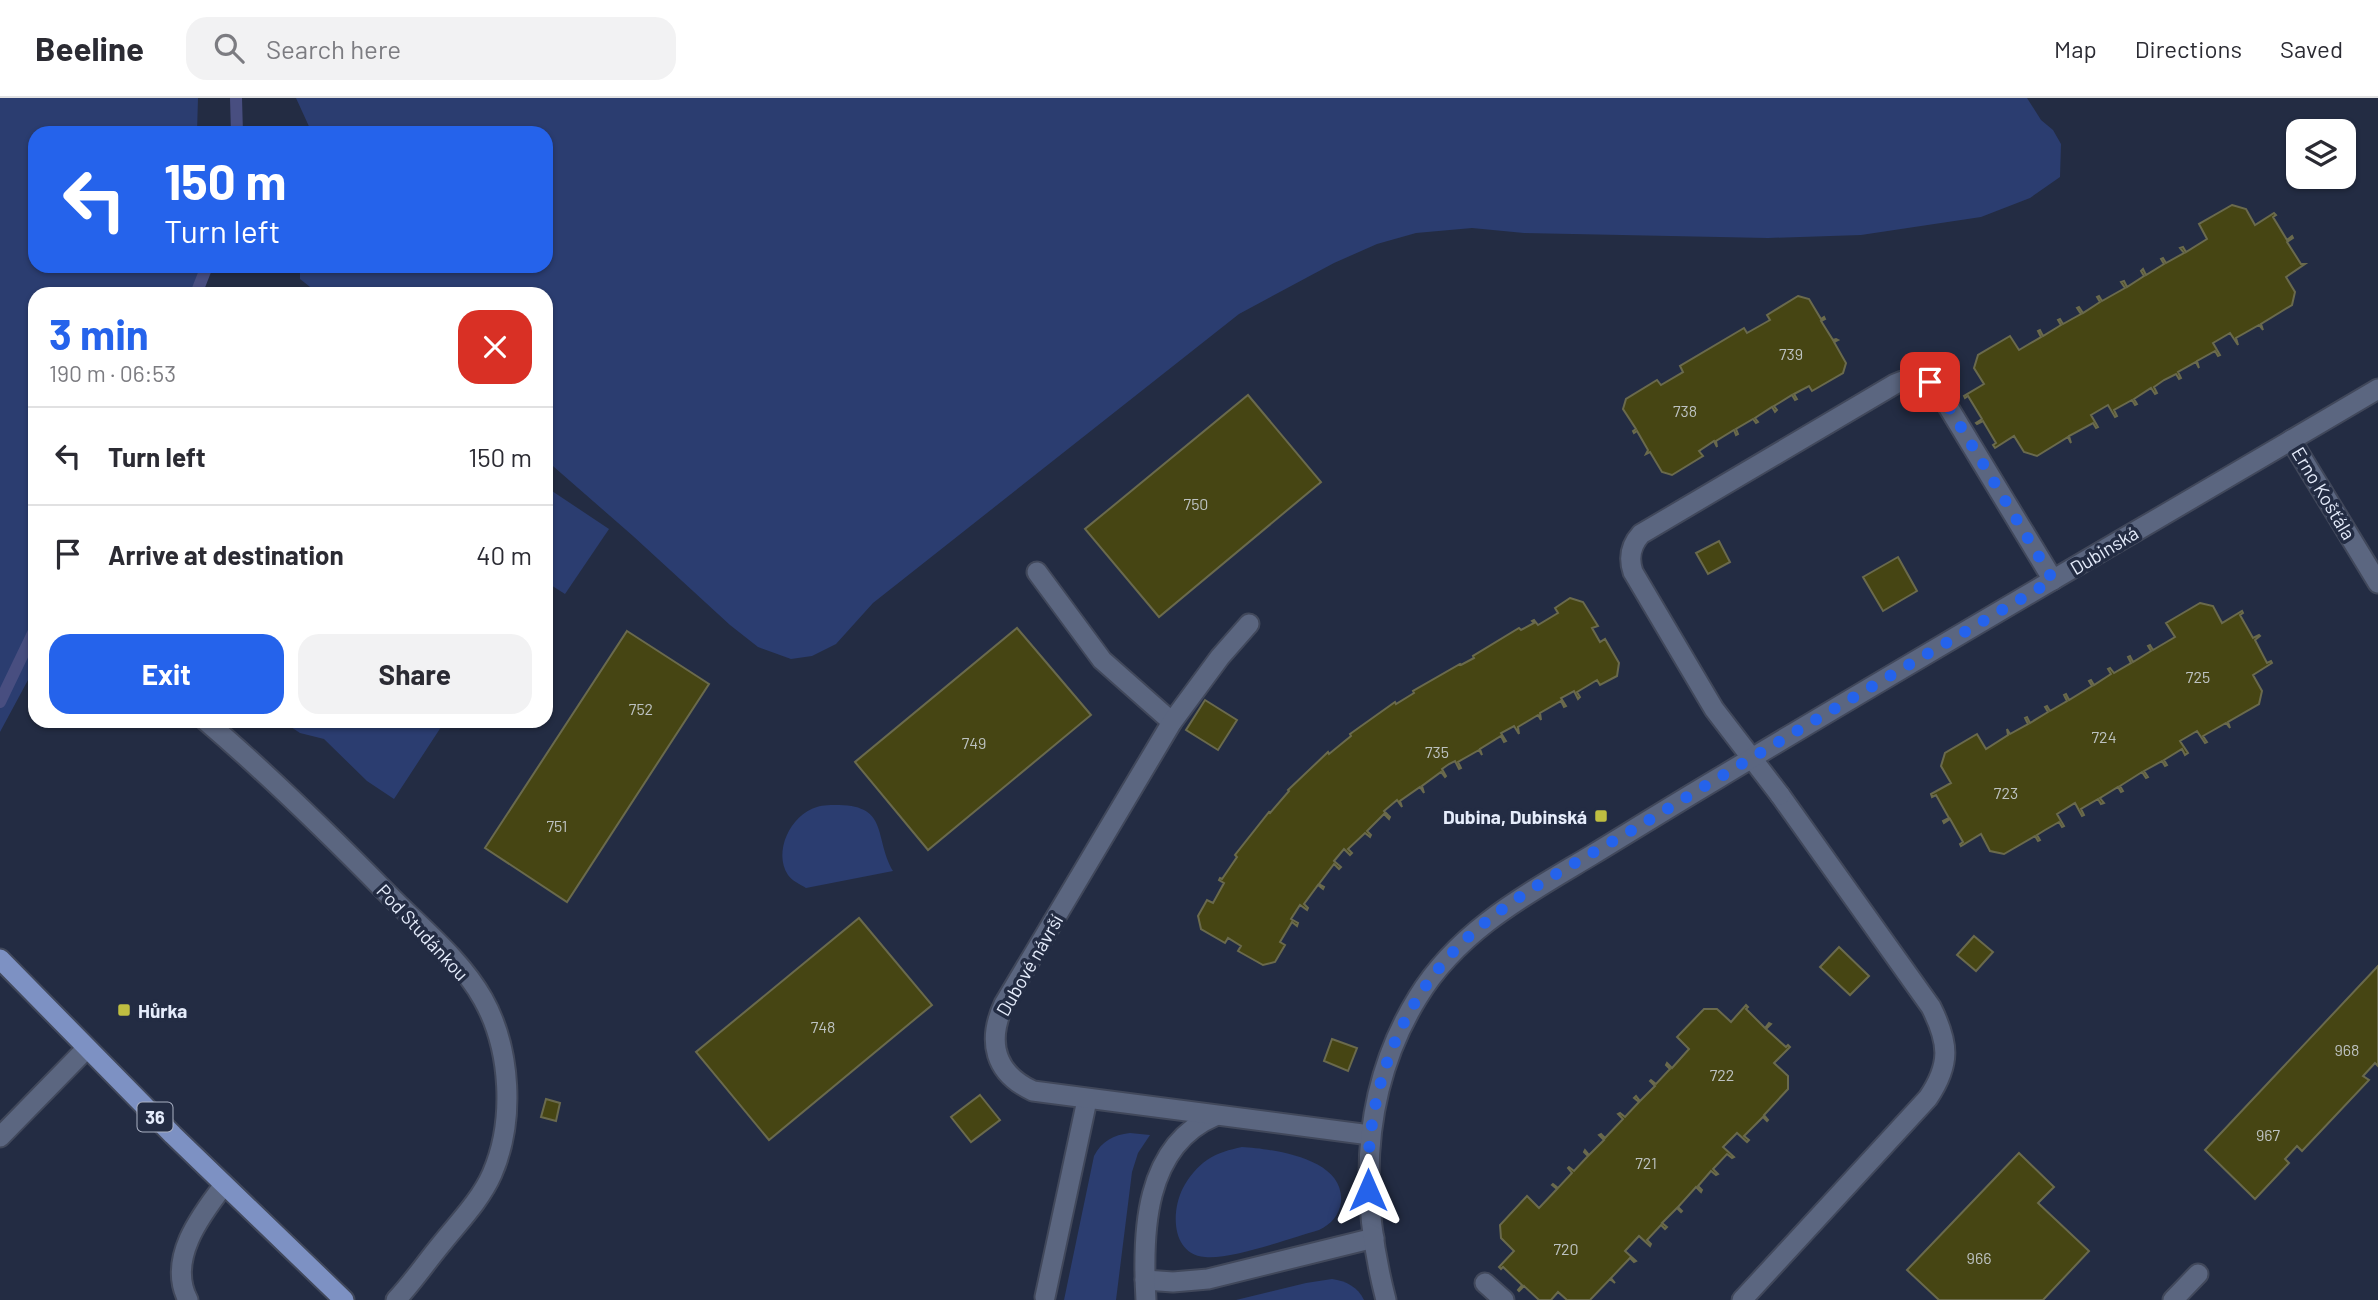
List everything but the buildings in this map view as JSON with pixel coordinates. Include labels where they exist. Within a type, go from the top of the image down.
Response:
[{"type":"main road","name":"36","points":[[0,959],[224,1185],[344,1300]]},
{"type":"street","points":[[1742,1300],[1928,1098],[1940,1080],[1945,1061],[1944,1041],[1931,1007],[1780,795],[1714,709],[1633,572],[1631,549],[1641,534],[1895,384],[1914,378],[1930,382],[1936,388],[2053,580]]},
{"type":"street","name":"Dubinská","points":[[1387,1300],[1374,1238],[1368,1190],[1370,1135],[1381,1076],[1419,994],[1466,939],[1488,919],[1530,891],[2378,389]]},
{"type":"street","name":"Erno Košťála","points":[[2291,440],[2378,583]]},
{"type":"street","points":[[1037,572],[1102,660],[1172,722]]},
{"type":"street","name":"Dubové návrší","points":[[1249,624],[1213,666],[1172,722],[1004,1004],[994,1032],[998,1057],[1021,1086],[1047,1094],[1370,1135]]},
{"type":"street","name":"Pod Studánkou","points":[[213,728],[377,882],[451,958],[483,999],[499,1038],[505,1075],[506,1119],[492,1175],[473,1205],[396,1300]]},
{"type":"street","points":[[0,1137],[87,1048]]},
{"type":"street","points":[[1045,1297],[1087,1100]]},
{"type":"street","points":[[1215,1116],[1193,1127],[1171,1149],[1154,1185],[1149,1210],[1145,1290],[1173,1282],[1208,1279],[1374,1238]]},
{"type":"street","points":[[188,1300],[181,1270],[183,1256],[205,1212],[224,1185]]},
{"type":"street","name":"Dubinská","points":[[1374,1238],[1390,1279],[1402,1300]]},
{"type":"street","points":[[2173,1300],[2198,1274]]},
{"type":"street","points":[[1485,1283],[1504,1300]]},
{"type":"shaded area","points":[[0,98],[198,98],[197,126],[28,126],[28,273],[200,273],[200,287],[28,287],[28,680],[0,732]]},
{"type":"shaded area","points":[[296,98],[2027,98],[2061,144],[2060,177],[2030,198],[1981,217],[1861,235],[1768,238],[1524,233],[1472,228],[1416,233],[1377,244],[1334,263],[1239,314],[873,603],[836,644],[812,656],[791,659],[758,647],[730,625],[553,466],[553,287],[310,287],[300,279],[300,273],[553,273],[553,126],[309,126]]},
{"type":"shaded area","points":[[553,492],[609,529],[565,594],[553,586]]},
{"type":"shaded area","points":[[292,728],[440,728],[394,799],[367,781],[324,739],[300,733]]},
{"type":"shaded area","points":[[839,805],[866,811],[873,818],[893,871],[806,888],[790,877],[784,866],[783,845],[792,826],[807,811],[819,806]]},
{"type":"shaded area","points":[[1130,1133],[1150,1135],[1138,1153],[1132,1172],[1116,1300],[1064,1300],[1094,1156],[1109,1140]]},
{"type":"shaded area","points":[[1242,1147],[1288,1154],[1320,1166],[1332,1175],[1339,1187],[1341,1202],[1338,1211],[1331,1222],[1319,1230],[1277,1243],[1216,1257],[1194,1254],[1180,1240],[1177,1230],[1177,1208],[1183,1188],[1193,1172],[1207,1160]]},
{"type":"shaded area","points":[[1332,1279],[1351,1285],[1364,1300],[1236,1300],[1306,1283]]},
{"type":"waterway","points":[[236,98],[237,126]]},
{"type":"waterway","points":[[199,287],[204,273]]},
{"type":"waterway","points":[[0,702],[28,644]]},
{"type":"place","name":"Dubina, Dubinská","points":[[1601,816]]},
{"type":"place","name":"Hůrka","points":[[124,1010]]},
{"type":"route","points":[[1368,1190],[1374,1108],[1390,1051],[1419,994],[1445,961],[1488,919],[1751,758],[2053,580],[1941,394],[1930,382]]}]
